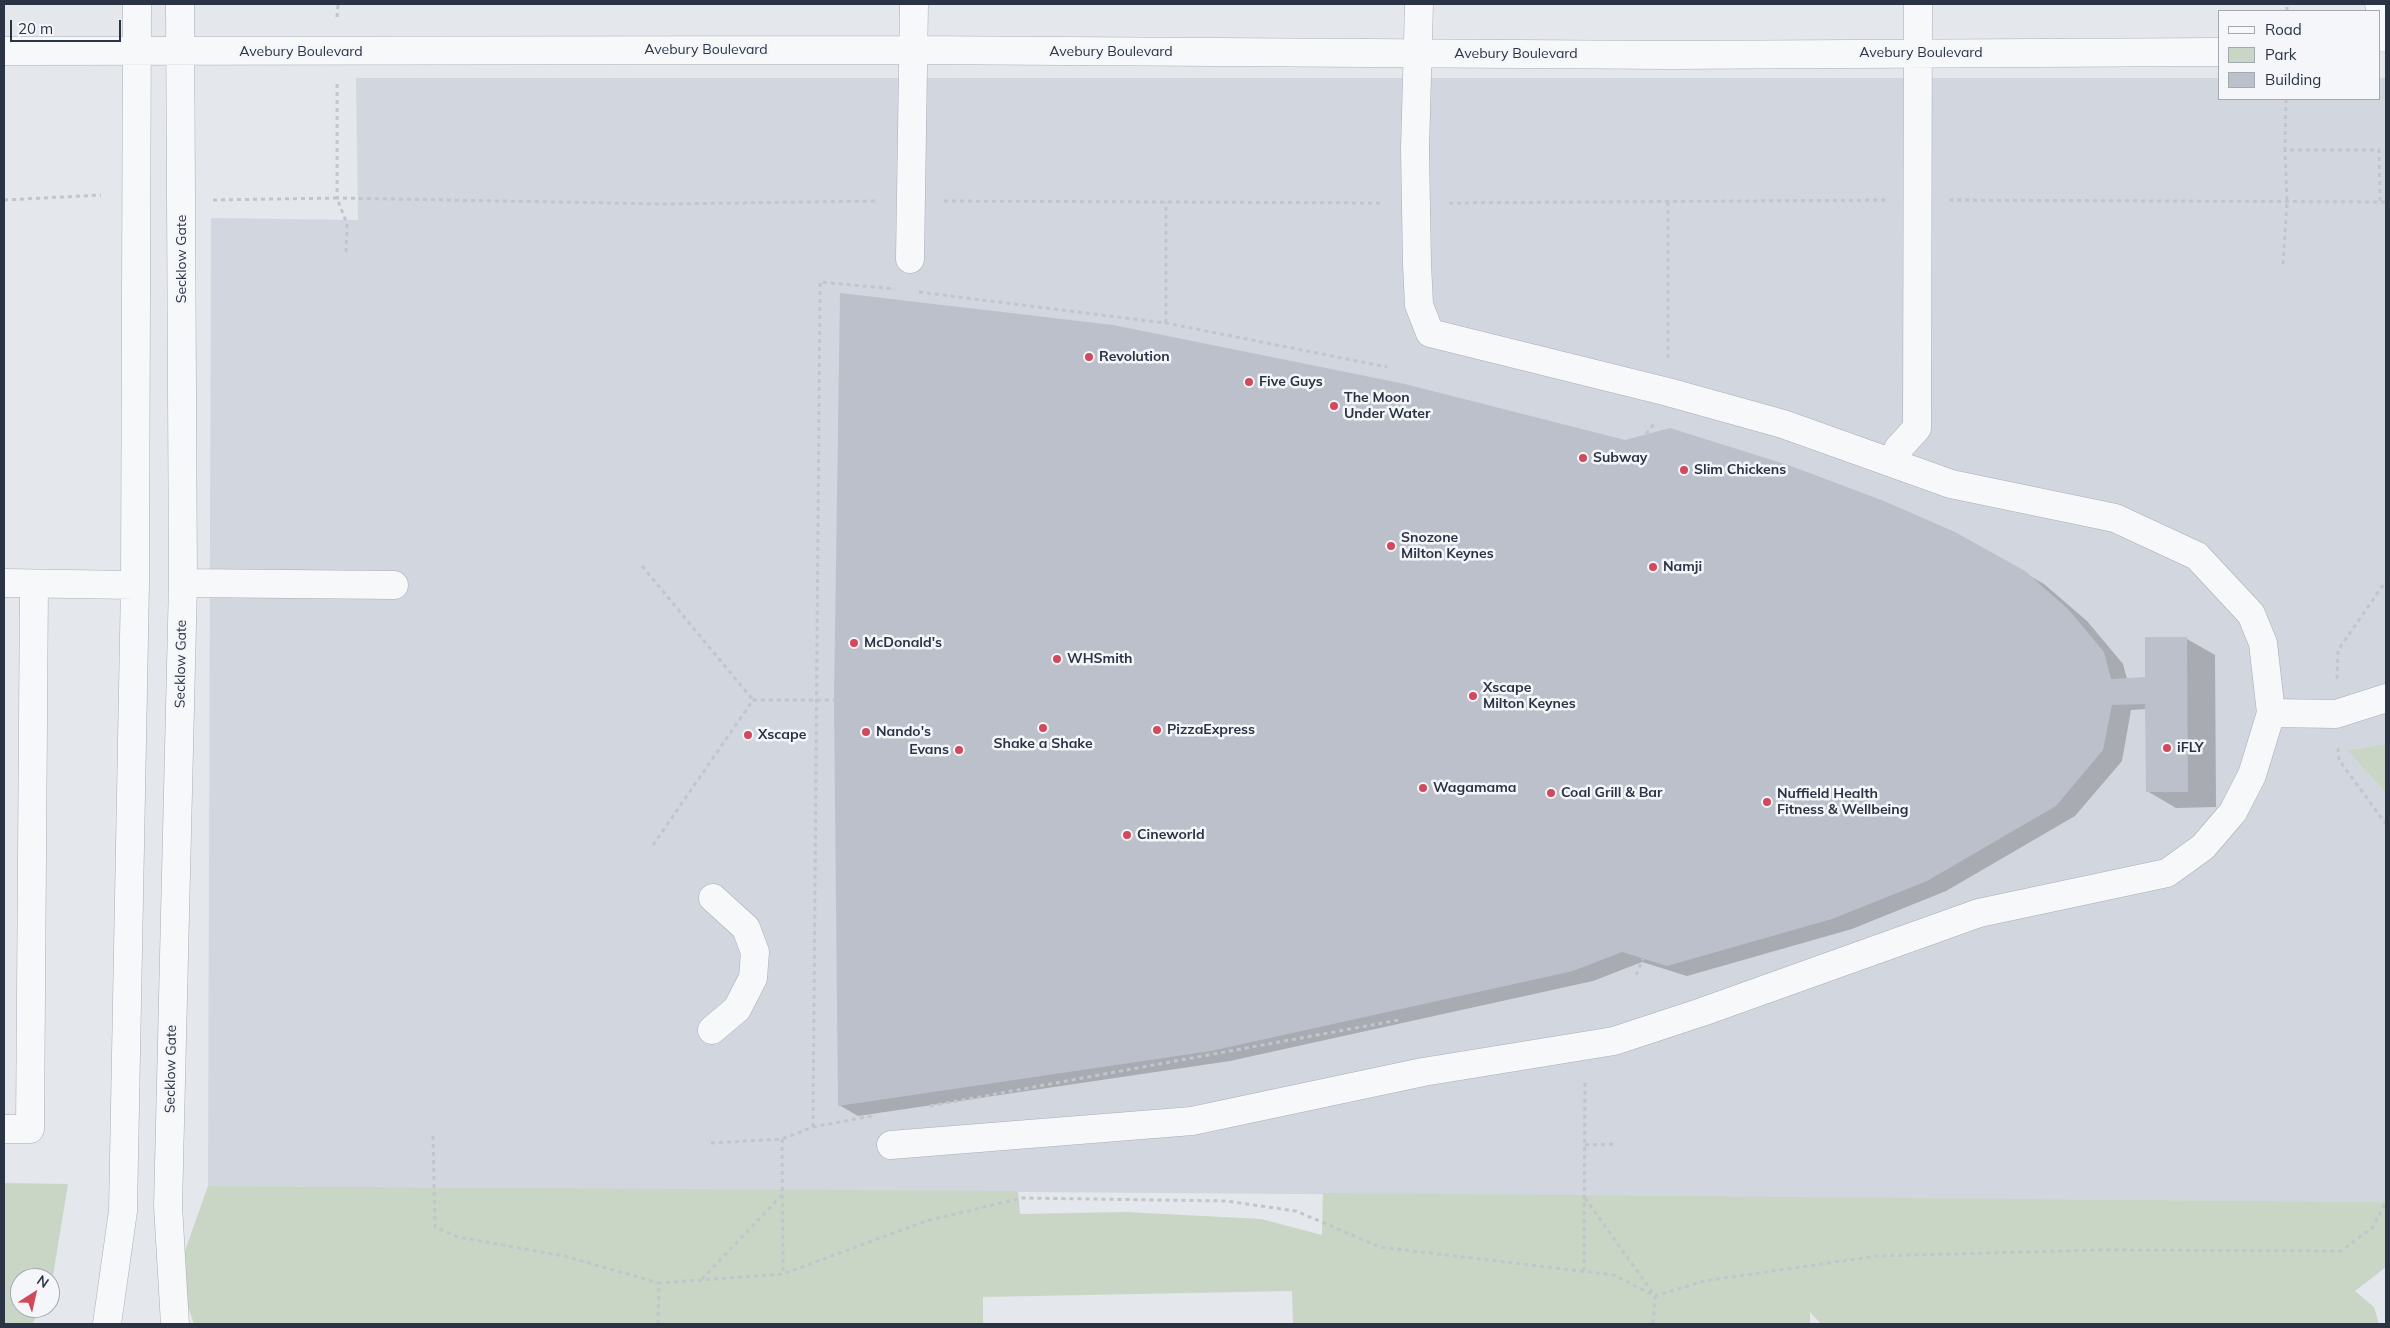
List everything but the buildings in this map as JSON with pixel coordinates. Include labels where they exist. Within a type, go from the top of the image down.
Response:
[{"type":"street","points":[[106,1324],[123,1211],[135,585],[137,4]]},
{"type":"street","name":"Secklow Gate","points":[[176,1324],[168,1206],[183,583],[180,4]]},
{"type":"street","points":[[910,259],[914,4]]},
{"type":"street","points":[[891,1145],[1192,1121],[1424,1072],[1614,1041],[1702,1012],[1979,913],[2167,873],[2203,847],[2233,812],[2252,775],[2271,713],[2263,643],[2251,614],[2196,556],[2115,518],[1951,484],[1894,462],[1782,424],[1668,392],[1430,333],[1419,305],[1417,264],[1415,149],[1419,4]]},
{"type":"street","points":[[1894,462],[1898,449],[1917,428],[1918,4]]},
{"type":"street","points":[[2379,4],[2386,38]]},
{"type":"street","name":"Avebury Boulevard","points":[[4,51],[913,50],[1669,55],[1918,52],[2218,52]]},
{"type":"street","points":[[183,583],[394,585]]},
{"type":"street","points":[[4,584],[135,585]]},
{"type":"street","points":[[17,1129],[34,584]]},
{"type":"street","points":[[2271,713],[2336,714],[2386,698]]},
{"type":"street","points":[[712,1030],[737,1009],[752,978],[755,952],[746,928],[713,898]]},
{"type":"path","points":[[337,84],[337,198],[347,224],[346,254]]},
{"type":"path","points":[[2284,264],[2287,202],[2286,100]]},
{"type":"path","points":[[2285,150],[2379,150],[2380,202]]},
{"type":"path","points":[[4,200],[101,195]]},
{"type":"path","points":[[213,200],[337,198],[396,201],[665,204],[911,201],[1416,204],[1918,200],[2386,202]]},
{"type":"path","points":[[1646,434],[1662,412],[1668,392],[1668,201]]},
{"type":"path","points":[[1166,202],[1166,323]]},
{"type":"path","points":[[813,1127],[820,282],[896,290]]},
{"type":"path","points":[[916,292],[1166,323],[1387,367]]},
{"type":"path","points":[[642,566],[753,700],[817,702],[834,700]]},
{"type":"path","points":[[2386,581],[2338,650],[2336,714],[2339,760],[2386,824]]},
{"type":"path","points":[[653,845],[753,700]]},
{"type":"path","points":[[1636,975],[1643,959]]},
{"type":"path","points":[[920,1108],[1399,1020]]},
{"type":"path","points":[[1584,1271],[1585,1079],[1596,1044]]},
{"type":"path","points":[[711,1143],[782,1139],[813,1127],[881,1115]]},
{"type":"path","points":[[433,1136],[435,1227],[458,1238],[564,1256],[659,1284],[783,1274],[926,1221],[1022,1198],[1234,1202],[1296,1210],[1380,1247],[1614,1275],[1655,1296],[1704,1281],[1877,1256],[2100,1250],[2341,1251],[2373,1227],[2386,1202]]},
{"type":"path","points":[[782,1139],[783,1274]]},
{"type":"path","points":[[1585,1145],[1615,1144]]},
{"type":"path","points":[[701,1280],[782,1194]]},
{"type":"path","points":[[1585,1198],[1655,1296],[1653,1324]]},
{"type":"path","points":[[658,1324],[659,1284]]},
{"type":"shaded area","points":[[356,78],[2218,78],[2218,100],[2380,100],[2380,78],[2386,78],[2386,744],[2347,750],[2386,793],[2386,1202],[208,1186],[211,218],[358,220]]},
{"type":"green space","points":[[2386,744],[2386,793],[2347,750]]},
{"type":"green space","points":[[4,1183],[68,1184],[54,1268],[10,1268],[10,1318],[35,1318],[32,1324],[4,1324]]},
{"type":"green space","points":[[208,1186],[1018,1191],[1020,1214],[1126,1212],[1261,1219],[1322,1235],[1323,1193],[2386,1202],[2386,1267],[2355,1291],[2374,1307],[2379,1324],[1821,1324],[1810,1312],[1810,1324],[1293,1324],[1292,1291],[983,1297],[983,1324],[194,1324],[187,1303],[182,1259]]},
{"type":"place","name":"Revolution","points":[[1089,357]]},
{"type":"place","name":"Five Guys","points":[[1249,382]]},
{"type":"place","name":"The Moon Under Water","points":[[1334,406]]},
{"type":"place","name":"Subway","points":[[1583,458]]},
{"type":"place","name":"Slim Chickens","points":[[1684,470]]},
{"type":"place","name":"Snozone Milton Keynes","points":[[1391,546]]},
{"type":"place","name":"Namji","points":[[1653,567]]},
{"type":"place","name":"McDonald's","points":[[854,643]]},
{"type":"place","name":"WHSmith","points":[[1057,659]]},
{"type":"place","name":"Xscape Milton Keynes","points":[[1473,696]]},
{"type":"place","name":"Shake a Shake","points":[[1043,728]]},
{"type":"place","name":"PizzaExpress","points":[[1157,730]]},
{"type":"place","name":"Nando's","points":[[866,732]]},
{"type":"place","name":"Xscape","points":[[748,735]]},
{"type":"place","name":"iFLY","points":[[2167,748]]},
{"type":"place","name":"Evans","points":[[959,750]]},
{"type":"place","name":"Wagamama","points":[[1423,788]]},
{"type":"place","name":"Coal Grill & Bar","points":[[1551,793]]},
{"type":"place","name":"Nuffield Health Fitness & Wellbeing","points":[[1767,802]]},
{"type":"place","name":"Cineworld","points":[[1127,835]]}]
